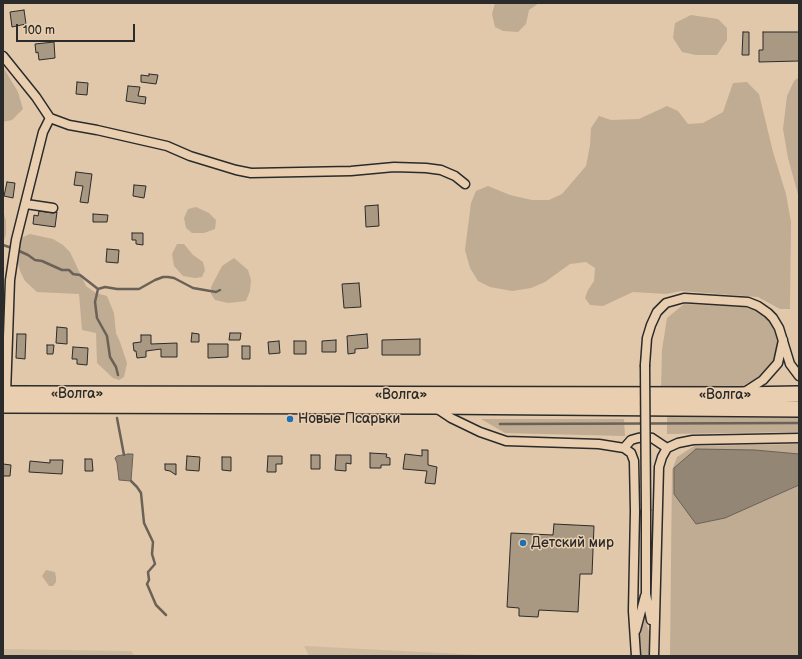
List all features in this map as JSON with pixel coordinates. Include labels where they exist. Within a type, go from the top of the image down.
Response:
[{"type":"highway","name":"«Волга»","points":[[4,398],[799,394]]},
{"type":"highway","name":"«Волга»","points":[[4,398],[432,406],[799,408]]},
{"type":"street","points":[[3,56],[38,99],[50,118],[69,125],[167,146],[190,156],[251,173],[351,171],[394,167],[426,168],[441,170],[455,176],[465,184]]},
{"type":"street","points":[[4,398],[10,280],[16,240],[43,132],[50,118]]},
{"type":"street","points":[[26,204],[53,208]]},
{"type":"street","points":[[654,635],[646,594],[645,365],[647,338],[650,325],[657,312],[666,303],[684,298],[748,302],[758,306],[768,313],[779,328],[790,364],[799,376]]},
{"type":"street","points":[[739,395],[763,380],[778,363],[783,339]]},
{"type":"street","points":[[432,406],[451,418],[480,432],[506,441],[600,444],[624,448],[631,453],[634,461],[635,511],[633,611],[636,656]]},
{"type":"street","points":[[624,448],[631,440],[646,436],[652,438],[667,448]]},
{"type":"street","points":[[654,656],[659,467],[667,448],[678,442],[693,440],[799,438]]},
{"type":"street","points":[[635,635],[646,594]]},
{"type":"shaded area","points":[[495,3],[539,3],[529,10],[526,24],[518,32],[503,31],[495,27],[492,14]]},
{"type":"shaded area","points":[[691,15],[718,19],[727,28],[727,40],[717,55],[696,55],[682,52],[673,38],[675,23]]},
{"type":"shaded area","points":[[3,67],[18,92],[23,109],[12,120],[3,122]]},
{"type":"shaded area","points":[[799,77],[799,198],[788,158],[783,129],[787,96],[794,81]]},
{"type":"shaded area","points":[[747,82],[759,94],[773,152],[786,194],[791,222],[790,309],[780,309],[758,297],[681,291],[666,294],[633,292],[603,306],[590,305],[585,298],[594,281],[595,268],[586,262],[570,264],[545,282],[531,288],[512,291],[490,287],[478,281],[470,268],[465,250],[471,203],[476,191],[488,186],[510,195],[532,200],[549,200],[562,194],[586,166],[590,145],[591,128],[599,116],[611,120],[639,119],[667,106],[678,111],[688,124],[703,123],[723,112],[733,83]]},
{"type":"shaded area","points":[[196,207],[209,213],[216,220],[215,229],[204,233],[192,233],[186,228],[184,218],[188,209]]},
{"type":"shaded area","points":[[3,210],[6,221],[6,234],[3,244]]},
{"type":"shaded area","points":[[30,234],[53,239],[63,245],[70,252],[86,286],[96,293],[107,296],[114,313],[116,333],[127,363],[124,377],[119,380],[113,378],[97,363],[96,333],[82,330],[79,294],[37,292],[25,281],[17,260],[19,242],[23,237]]},
{"type":"shaded area","points":[[177,244],[184,244],[193,255],[203,262],[205,270],[202,277],[195,278],[183,276],[174,266],[172,254]]},
{"type":"shaded area","points":[[234,258],[248,270],[251,280],[250,291],[246,301],[228,303],[215,300],[211,294],[211,287],[222,266]]},
{"type":"shaded area","points":[[684,304],[743,307],[754,309],[770,319],[779,340],[774,361],[761,375],[738,389],[661,389],[662,350],[667,318]]},
{"type":"shaded area","points":[[667,417],[799,418],[799,432],[667,434]]},
{"type":"shaded area","points":[[481,419],[624,419],[625,436],[505,433]]},
{"type":"shaded area","points":[[799,444],[799,656],[670,656],[672,470],[677,457],[694,446]]},
{"type":"shaded area","points":[[696,449],[755,450],[799,454],[799,485],[725,518],[696,524],[674,494],[674,468]]},
{"type":"shaded area","points":[[133,454],[131,481],[119,480],[115,458],[117,456]]},
{"type":"shaded area","points":[[46,570],[55,572],[56,582],[53,586],[49,586],[42,576]]},
{"type":"shaded area","points":[[645,619],[650,635],[650,656],[640,656],[640,635]]},
{"type":"shaded area","points":[[305,646],[500,656],[309,656]]},
{"type":"shaded area","points":[[3,649],[131,651],[135,656],[3,656]]},
{"type":"building","points":[[24,10],[26,24],[12,27],[10,12]]},
{"type":"building","points":[[743,32],[749,32],[749,55],[742,55]]},
{"type":"building","points":[[763,32],[799,32],[799,61],[759,62],[759,50],[763,50]]},
{"type":"building","points":[[54,42],[55,58],[39,60],[38,52],[36,53],[35,44]]},
{"type":"building","points":[[149,74],[158,75],[156,84],[141,82],[141,75],[149,76]]},
{"type":"building","points":[[77,82],[88,83],[87,95],[76,94]]},
{"type":"building","points":[[128,86],[140,87],[138,96],[146,97],[145,104],[126,101]]},
{"type":"building","points":[[76,172],[92,174],[88,203],[80,202],[83,186],[74,185]]},
{"type":"building","points":[[7,182],[15,183],[13,198],[4,196]]},
{"type":"building","points":[[134,185],[146,186],[144,198],[133,196]]},
{"type":"building","points":[[378,205],[379,226],[366,227],[365,206]]},
{"type":"building","points":[[39,211],[53,213],[57,212],[55,227],[33,224],[34,215],[38,216]]},
{"type":"building","points":[[93,214],[108,215],[107,222],[93,222]]},
{"type":"building","points":[[132,233],[143,233],[143,245],[136,244],[136,240],[132,240]]},
{"type":"building","points":[[107,249],[119,250],[118,263],[106,262]]},
{"type":"building","points":[[359,283],[361,307],[344,308],[342,284]]},
{"type":"building","points":[[57,327],[67,328],[67,344],[56,343]]},
{"type":"building","points":[[192,333],[199,334],[199,342],[191,342]]},
{"type":"building","points":[[230,333],[241,333],[240,340],[229,340]]},
{"type":"building","points":[[17,334],[26,334],[25,359],[16,358]]},
{"type":"building","points":[[367,334],[368,348],[355,349],[355,353],[348,354],[347,336]]},
{"type":"building","points":[[141,335],[151,335],[151,344],[177,343],[177,357],[161,357],[161,349],[146,351],[146,357],[137,358],[133,343],[141,342]]},
{"type":"building","points":[[420,339],[420,355],[382,355],[382,340]]},
{"type":"building","points":[[336,340],[336,352],[322,352],[322,341]]},
{"type":"building","points":[[279,341],[280,353],[269,354],[268,342]]},
{"type":"building","points":[[294,341],[306,341],[306,354],[294,354]]},
{"type":"building","points":[[208,344],[228,344],[228,357],[208,358]]},
{"type":"building","points":[[47,345],[54,345],[53,354],[47,354]]},
{"type":"building","points":[[242,346],[250,346],[250,359],[242,359]]},
{"type":"building","points":[[73,347],[88,348],[87,365],[77,364],[77,359],[72,359]]},
{"type":"building","points":[[422,450],[428,450],[428,465],[437,467],[435,484],[425,483],[427,471],[403,469],[405,454],[422,456]]},
{"type":"building","points":[[370,453],[387,454],[386,457],[390,458],[390,465],[381,465],[381,468],[370,468]]},
{"type":"building","points":[[311,455],[320,455],[320,469],[311,469]]},
{"type":"building","points":[[336,455],[351,455],[351,464],[346,463],[346,471],[335,470]]},
{"type":"building","points":[[187,456],[200,457],[199,471],[186,470]]},
{"type":"building","points":[[268,456],[282,456],[282,464],[276,464],[276,472],[267,472]]},
{"type":"building","points":[[222,457],[231,457],[231,471],[222,470]]},
{"type":"building","points":[[85,459],[92,459],[93,471],[85,471]]},
{"type":"building","points":[[50,460],[63,460],[62,474],[29,472],[30,461],[50,463]]},
{"type":"building","points":[[3,464],[11,465],[10,476],[3,476]]},
{"type":"building","points":[[165,464],[176,464],[176,475],[165,470]]},
{"type":"building","points":[[554,524],[594,526],[592,574],[580,574],[578,612],[539,610],[538,617],[519,616],[519,608],[507,607],[511,533],[553,535]]},
{"type":"waterway","points":[[3,245],[12,248]]},
{"type":"waterway","points":[[17,250],[35,260],[42,261],[62,270],[69,270],[73,274],[80,275],[98,289]]},
{"type":"waterway","points":[[118,375],[116,367],[110,357],[107,336],[97,318],[95,302],[98,289],[105,287],[117,289],[139,289],[155,280],[168,277],[174,278],[193,288],[216,292],[220,290]]},
{"type":"waterway","points":[[117,418],[124,455]]},
{"type":"waterway","points":[[500,424],[799,423]]},
{"type":"waterway","points":[[131,481],[141,493],[144,523],[153,542],[152,554],[155,564],[148,572],[149,580],[147,584],[156,605],[166,615]]},
{"type":"place","name":"Новые Псарьки","points":[[290,419]]},
{"type":"place","name":"Детский мир","points":[[523,543]]}]
